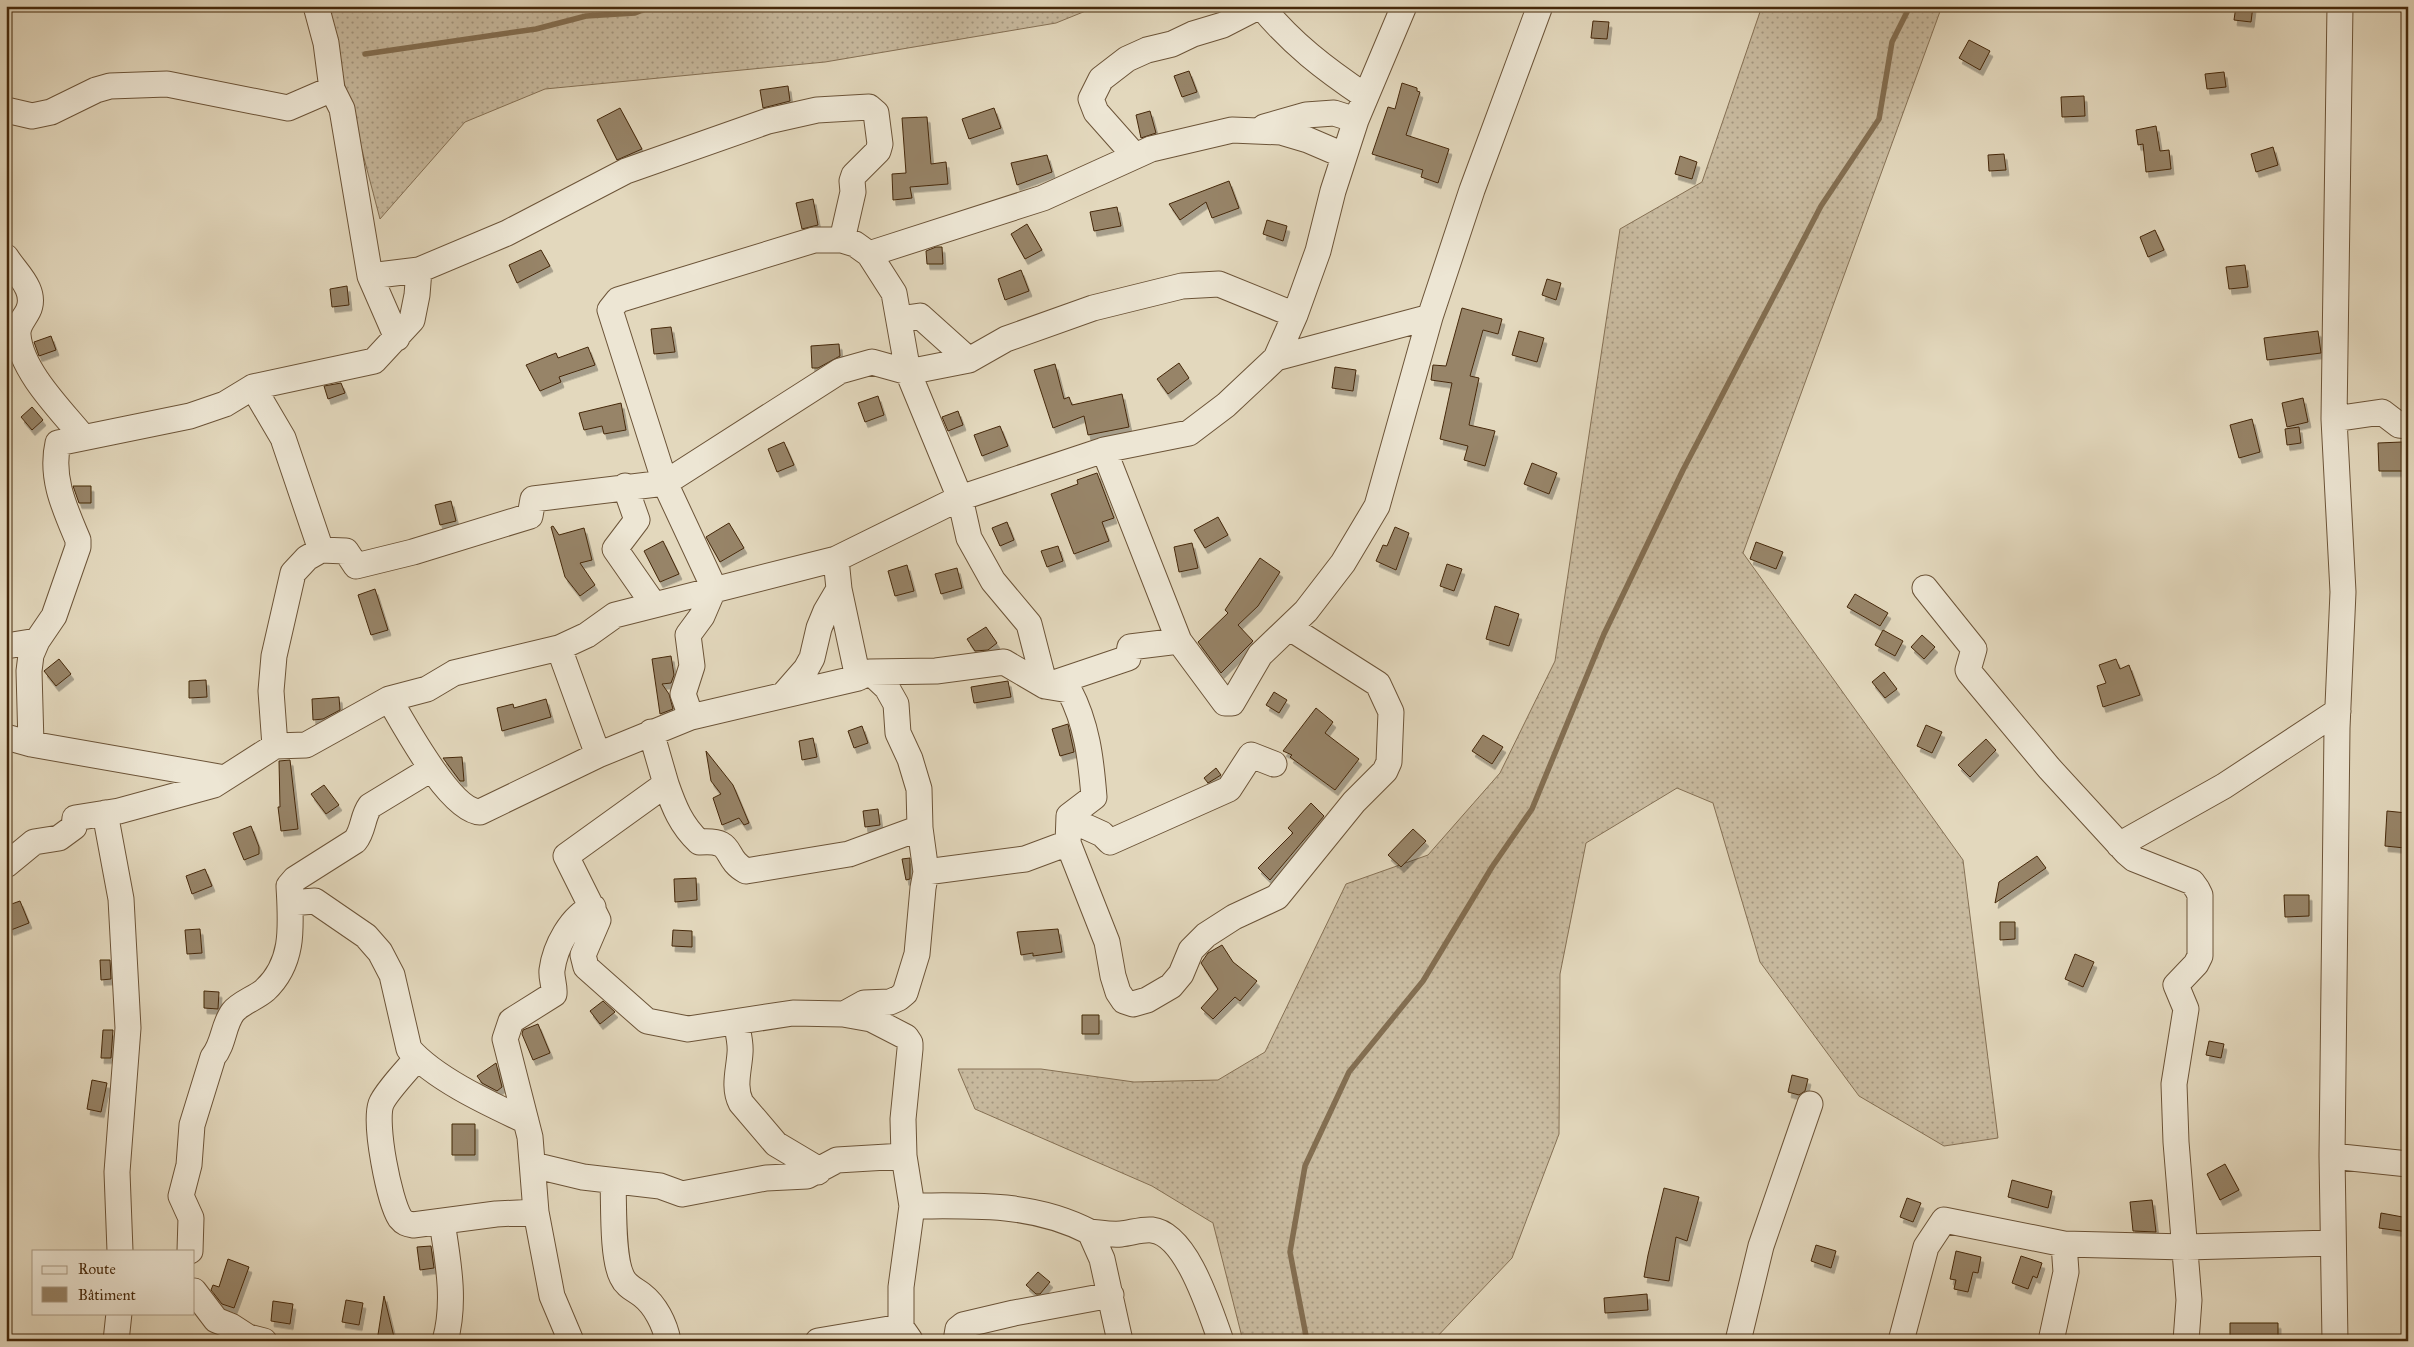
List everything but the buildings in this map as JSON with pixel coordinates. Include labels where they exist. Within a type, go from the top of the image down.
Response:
[{"type":"street","points":[[316,6],[326,42],[332,89],[342,109],[370,276],[398,338]]},
{"type":"street","points":[[1135,156],[1096,112],[1091,98],[1101,79],[1127,59],[1147,50],[1172,44],[1193,34],[1223,25],[1260,6],[1283,33],[1319,64],[1365,96]]},
{"type":"street","points":[[6,866],[34,842],[59,838],[74,827],[75,818],[105,813],[214,785],[275,746],[306,745],[389,699],[427,689],[454,673],[559,648],[587,635],[615,615],[714,588],[836,559],[960,498],[1104,450],[1189,433],[1226,405],[1276,358],[1295,315],[1318,251],[1343,156],[1356,120],[1365,96],[1387,51],[1404,6]]},
{"type":"street","points":[[1104,450],[1179,641],[1227,704],[1232,702],[1260,655],[1306,611],[1343,563],[1378,506],[1430,317],[1472,190],[1540,6]]},
{"type":"street","points":[[2335,1341],[2332,1156],[2338,711],[2343,592],[2334,419],[2340,6]]},
{"type":"street","points":[[6,110],[32,116],[51,112],[96,90],[110,86],[167,84],[288,108],[332,89]]},
{"type":"street","points":[[370,276],[419,270],[507,233],[626,171],[768,121],[817,110],[869,106],[876,113],[880,144],[878,151],[854,175],[852,181],[853,192],[842,240]]},
{"type":"street","points":[[1253,130],[1306,115],[1334,113],[1356,120]]},
{"type":"street","points":[[869,254],[1044,198],[1151,150],[1232,130],[1281,132],[1308,140],[1343,156]]},
{"type":"street","points":[[691,717],[683,694],[692,666],[688,635],[702,616],[714,588],[665,483],[610,316],[610,310],[613,305],[618,300],[814,240],[842,240],[855,244],[869,254],[910,318],[969,360]]},
{"type":"street","points":[[6,257],[25,283],[30,294],[29,310],[22,318],[18,333],[20,345],[34,377],[84,437]]},
{"type":"street","points":[[31,744],[29,671],[31,655],[37,641],[54,616],[78,547],[78,540],[59,495],[57,446],[62,441],[190,416],[225,404],[253,387],[374,362],[398,338],[413,315],[419,270]]},
{"type":"street","points":[[275,746],[271,691],[278,634],[293,573],[307,558],[321,550],[346,551],[356,566],[413,552],[530,516],[533,499],[558,498],[625,486],[665,483],[840,371],[872,362],[908,372],[969,360],[1006,339],[1093,308],[1182,286],[1219,284],[1295,315]]},
{"type":"street","points":[[1276,358],[1430,317]]},
{"type":"street","points":[[910,318],[908,372],[960,498],[969,538],[992,581],[1029,624],[1045,686]]},
{"type":"street","points":[[253,387],[284,438],[321,550]]},
{"type":"street","points":[[2334,419],[2382,412],[2400,425],[2408,426]]},
{"type":"street","points":[[625,486],[637,520],[615,549],[654,605]]},
{"type":"street","points":[[836,559],[839,588],[864,675],[887,688],[896,704],[898,733],[910,759],[919,788],[920,828],[926,872],[917,954],[905,993],[890,1002],[864,1003],[843,1014]]},
{"type":"street","points":[[786,693],[806,670],[812,658],[816,636],[826,611],[839,588]]},
{"type":"street","points":[[1925,588],[1974,649],[1969,672],[2049,768],[2134,859],[2192,882],[2200,895],[2200,956],[2196,964],[2176,985],[2186,1009],[2174,1084],[2176,1142],[2189,1300],[2186,1341]]},
{"type":"street","points":[[389,699],[431,769],[467,808],[472,812],[480,812],[598,755],[691,717],[764,701],[786,693],[864,675],[936,671],[1004,662],[1045,686],[1069,690],[1080,710],[1090,747],[1094,797],[1070,816],[1068,831],[1107,942],[1118,992],[1124,1001],[1133,1004],[1148,1000],[1171,986],[1181,974],[1191,950],[1206,935],[1234,917],[1277,897],[1354,802],[1385,771],[1389,762],[1391,712],[1378,684],[1290,628]]},
{"type":"street","points":[[6,646],[37,641]]},
{"type":"street","points":[[1045,686],[1128,658],[1130,647],[1179,641]]},
{"type":"street","points":[[559,648],[598,755]]},
{"type":"street","points":[[2119,845],[2224,786],[2338,711]]},
{"type":"street","points":[[651,732],[676,813],[686,830],[699,842],[715,841],[722,843],[739,867],[746,871],[849,854],[920,828]]},
{"type":"street","points":[[6,737],[31,744],[225,778]]},
{"type":"street","points":[[926,872],[1025,859],[1068,831],[1102,834],[1110,842],[1229,789],[1251,755],[1274,764]]},
{"type":"street","points":[[190,1250],[191,1218],[181,1196],[189,1165],[192,1125],[213,1058],[219,1051],[233,1012],[263,992],[279,976],[286,960],[290,936],[289,886],[291,882],[355,841],[361,834],[366,812],[370,806],[431,769]]},
{"type":"street","points":[[666,784],[568,853],[567,860],[593,907],[598,920],[583,955],[586,967],[647,1021],[688,1028],[793,1013],[843,1014],[871,1019],[906,1037],[910,1043],[903,1119],[904,1156],[912,1206],[901,1287],[906,1334],[818,1341]]},
{"type":"street","points":[[105,813],[121,899],[128,1028],[117,1172],[120,1250]]},
{"type":"street","points":[[290,903],[315,900],[366,936],[380,952],[392,975],[409,1049],[417,1058],[463,1089],[526,1121]]},
{"type":"street","points":[[571,1341],[552,1296],[536,1212],[533,1165],[526,1121],[505,1039],[511,1021],[554,994],[552,970],[558,944],[579,914],[593,907]]},
{"type":"street","points":[[736,1022],[740,1052],[736,1077],[737,1096],[776,1144],[812,1166],[818,1172]]},
{"type":"street","points":[[417,1058],[382,1104],[379,1124],[381,1143],[399,1216],[405,1223],[413,1226],[496,1214],[536,1212]]},
{"type":"street","points":[[1738,1341],[1761,1246],[1810,1104]]},
{"type":"street","points":[[533,1165],[613,1181],[660,1186],[682,1194],[766,1178],[797,1178],[818,1172],[837,1160],[904,1156]]},
{"type":"street","points":[[2332,1156],[2408,1164]]},
{"type":"street","points":[[613,1181],[616,1253],[620,1276],[627,1286],[650,1301],[663,1324],[668,1341]]},
{"type":"street","points":[[912,1206],[997,1206],[1054,1217],[1090,1232],[1120,1234],[1151,1230],[1165,1233],[1178,1244],[1198,1280],[1221,1341]]},
{"type":"street","points":[[1901,1341],[1926,1248],[1944,1220],[2064,1244],[2186,1247],[2332,1243]]},
{"type":"street","points":[[442,1222],[450,1271],[450,1324],[445,1341]]},
{"type":"street","points":[[1090,1232],[1102,1259],[1120,1341]]},
{"type":"street","points":[[2051,1341],[2066,1272],[2064,1244]]},
{"type":"street","points":[[195,1293],[213,1331],[231,1326],[248,1336],[264,1341]]},
{"type":"street","points":[[956,1341],[958,1329],[964,1325],[1014,1313],[1111,1295]]},
{"type":"street","points":[[116,1341],[119,1314]]},
{"type":"shaded area","points":[[324,6],[1098,6],[1056,23],[825,62],[545,89],[465,122],[380,219]]},
{"type":"shaded area","points":[[1762,6],[1942,6],[1743,553],[1963,860],[1998,1138],[1944,1146],[1859,1096],[1760,962],[1713,803],[1677,788],[1586,843],[1560,974],[1559,1134],[1512,1258],[1433,1341],[1243,1341],[1213,1223],[1152,1186],[975,1109],[958,1069],[1041,1069],[1134,1082],[1218,1080],[1265,1052],[1346,884],[1428,855],[1500,773],[1555,661],[1620,229],[1702,182]]},
{"type":"waterway","points":[[365,54],[536,29],[586,16],[635,13],[653,6]]},
{"type":"waterway","points":[[1307,1341],[1290,1252],[1305,1166],[1349,1072],[1423,981],[1492,867],[1532,809],[1604,634],[1683,470],[1821,206],[1879,119],[1892,42],[1910,6]]}]
